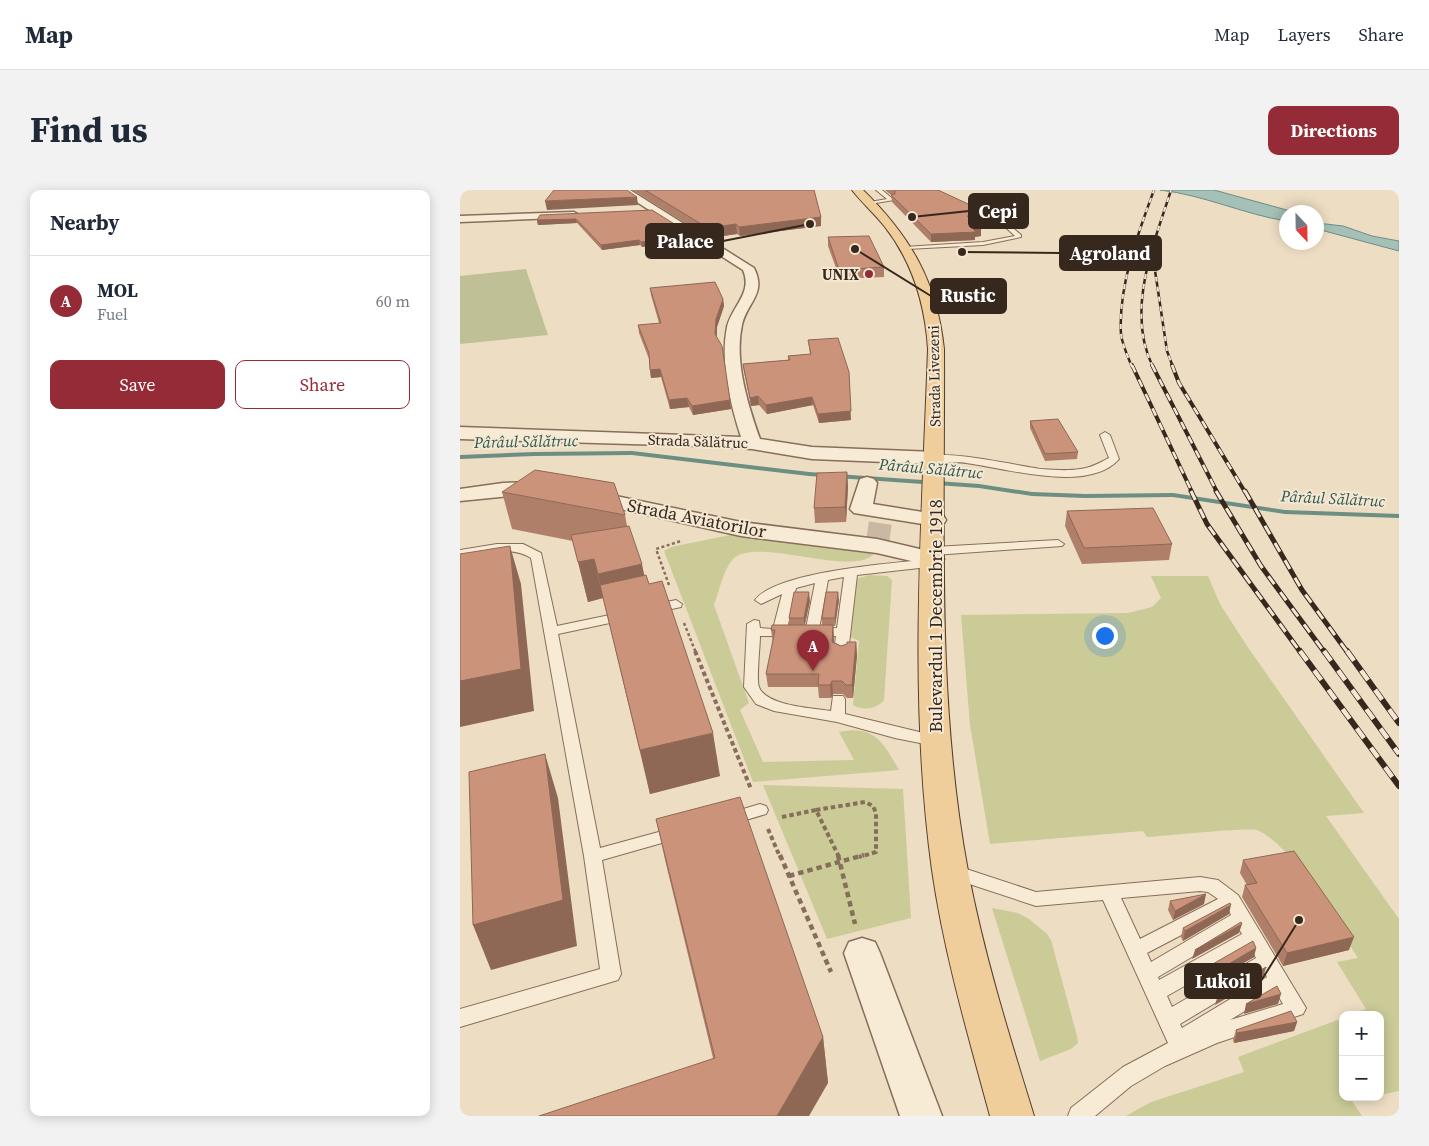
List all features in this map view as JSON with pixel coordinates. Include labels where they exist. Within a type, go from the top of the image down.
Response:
[{"type":"main road","name":"Strada Livezeni","points":[[857,190],[878,195],[907,247],[926,289],[935,330],[935,462]]},
{"type":"main road","name":"Bulevardul 1 Decembrie 1918","points":[[935,462],[936,514],[933,558],[935,741],[950,871],[973,981],[1012,1116]]},
{"type":"street","points":[[623,190],[748,268],[753,276],[754,288],[736,324],[735,348],[741,411],[752,443]]},
{"type":"street","points":[[633,212],[655,210]]},
{"type":"street","points":[[460,219],[588,215]]},
{"type":"street","name":"Strada Sălătruc","points":[[460,433],[752,443],[812,453],[935,462]]},
{"type":"street","points":[[867,483],[861,510],[936,514]]},
{"type":"street","name":"Strada Aviatorilor","points":[[460,495],[503,489],[554,489],[741,529],[877,546],[933,558]]},
{"type":"street","points":[[862,954],[921,1116]]},
{"type":"lane","points":[[878,195],[891,191]]},
{"type":"lane","points":[[907,247],[997,242],[1014,240],[1019,236],[981,202]]},
{"type":"lane","points":[[935,462],[968,460],[1040,472],[1078,473],[1105,466],[1114,459],[1105,435]]},
{"type":"lane","points":[[761,600],[773,592],[851,572],[933,558],[1058,544]]},
{"type":"lane","points":[[460,554],[497,548],[523,548],[537,556],[593,856],[611,974],[460,1018]]},
{"type":"lane","points":[[841,653],[851,572]]},
{"type":"lane","points":[[812,632],[822,579]]},
{"type":"lane","points":[[779,632],[790,587]]},
{"type":"lane","points":[[552,631],[676,604]]},
{"type":"lane","points":[[844,632],[779,632],[754,628],[751,687],[762,701],[774,706],[838,717],[895,733],[935,741]]},
{"type":"lane","points":[[838,699],[838,717]]},
{"type":"lane","points":[[714,823],[767,815]]},
{"type":"lane","points":[[593,856],[695,828]]},
{"type":"lane","points":[[950,871],[1036,899],[1200,884],[1212,885],[1232,900],[1296,1008],[1180,1044]]},
{"type":"lane","points":[[1109,893],[1180,1044]]},
{"type":"lane","points":[[1136,950],[1232,900]]},
{"type":"lane","points":[[1147,974],[1242,917]]},
{"type":"lane","points":[[1156,992],[1254,937]]},
{"type":"lane","points":[[1169,1020],[1268,960]]},
{"type":"lane","points":[[1079,1116],[1105,1092],[1279,980]]},
{"type":"path","points":[[767,815],[816,810],[864,802],[874,806],[876,814],[876,852],[789,876]]},
{"type":"path","points":[[816,810],[841,861],[862,954]]},
{"type":"green space","points":[[526,269],[548,335],[460,344],[460,276]]},
{"type":"green space","points":[[735,534],[875,552],[865,559],[849,562],[762,552],[745,553],[733,559],[727,569],[714,605],[749,703],[740,710],[763,762],[854,760],[839,732],[851,730],[869,733],[876,738],[883,744],[899,770],[753,782],[664,551],[671,547]]},
{"type":"green space","points":[[870,575],[887,576],[892,580],[884,700],[874,707],[860,708],[853,705],[859,641],[850,637],[856,579]]},
{"type":"green space","points":[[1151,576],[1208,576],[1220,604],[1247,646],[1364,813],[1326,816],[1399,919],[1399,1091],[1384,1094],[1384,1011],[1361,1011],[1366,1009],[1337,962],[1358,958],[1313,887],[1299,868],[1271,838],[1257,830],[1250,829],[1147,837],[1143,831],[990,844],[970,725],[961,615],[1128,613],[1152,607],[1161,598]]},
{"type":"green space","points":[[763,785],[903,789],[911,918],[827,939]]},
{"type":"green space","points":[[992,908],[1018,913],[1029,919],[1047,934],[1051,940],[1077,1036],[1078,1043],[1071,1049],[1040,1061]]},
{"type":"green space","points":[[1339,1019],[1339,1101],[1352,1101],[1362,1116],[1126,1116],[1151,1102],[1244,1072],[1238,1057]]},
{"type":"shaded area","points":[[1160,190],[1214,190],[1279,208],[1279,220],[1254,214],[1176,192]]},
{"type":"shaded area","points":[[1324,224],[1343,226],[1372,236],[1399,241],[1399,251],[1324,231]]},
{"type":"building","points":[[554,190],[627,190],[637,197],[545,201]]},
{"type":"building","points":[[645,190],[814,190],[821,217],[739,227],[736,224],[708,228]]},
{"type":"building","points":[[894,190],[938,190],[992,215],[967,216],[981,228],[973,229],[976,232],[931,234],[891,195],[895,194]]},
{"type":"building","points":[[652,210],[692,235],[601,245],[576,219],[537,220],[540,215]]},
{"type":"building","points":[[869,236],[884,267],[839,270],[828,237]]},
{"type":"building","points":[[715,282],[723,299],[716,319],[715,334],[722,346],[730,400],[692,406],[687,398],[669,400],[660,369],[650,370],[649,353],[638,325],[661,323],[650,288]]},
{"type":"building","points":[[838,338],[849,372],[851,411],[818,414],[812,397],[766,405],[758,396],[750,398],[743,364],[790,360],[788,356],[811,354],[808,340]]},
{"type":"building","points":[[1058,419],[1078,452],[1045,454],[1030,421]]},
{"type":"building","points":[[535,470],[614,483],[625,515],[502,492]]},
{"type":"building","points":[[847,472],[845,507],[814,508],[817,473]]},
{"type":"building","points":[[1153,508],[1172,544],[1084,548],[1067,511]]},
{"type":"building","points":[[629,526],[642,564],[598,574],[594,559],[578,562],[571,535]]},
{"type":"building","points":[[510,546],[521,669],[460,681],[460,554]]},
{"type":"building","points":[[646,575],[649,584],[662,581],[713,733],[640,750],[600,585]]},
{"type":"building","points":[[794,592],[809,592],[804,618],[789,618]]},
{"type":"building","points":[[826,592],[838,592],[835,618],[822,618]]},
{"type":"building","points":[[772,625],[833,625],[832,642],[841,646],[847,644],[847,642],[856,642],[852,685],[846,685],[842,681],[832,681],[830,685],[818,685],[819,674],[766,674],[775,630],[771,630]]},
{"type":"building","points":[[545,754],[563,900],[473,925],[469,772]]},
{"type":"building","points":[[740,797],[823,1037],[777,1116],[539,1116],[715,1058],[656,819]]},
{"type":"building","points":[[1294,851],[1354,937],[1287,953],[1245,885],[1257,883],[1243,860]]},
{"type":"building","points":[[1206,894],[1175,911],[1170,901]]},
{"type":"building","points":[[1230,903],[1231,905],[1185,931],[1183,928]]},
{"type":"building","points":[[1241,922],[1242,924],[1195,950]]},
{"type":"building","points":[[1253,941],[1256,948],[1208,976],[1204,969]]},
{"type":"building","points":[[1266,967],[1266,968],[1218,995]]},
{"type":"building","points":[[1277,986],[1281,994],[1246,1004]]},
{"type":"building","points":[[1291,1011],[1297,1022],[1237,1033],[1236,1030]]},
{"type":"waterway","name":"Pârâul Sălătruc","points":[[460,457],[632,453],[809,474],[979,486],[1032,494],[1085,496],[1173,495],[1285,512],[1399,516]]},
{"type":"tunnel","points":[[877,546],[882,511]]},
{"type":"railway","points":[[1132,367],[1121,334],[1123,298],[1130,260],[1154,190]]},
{"type":"railway","points":[[1153,367],[1145,346],[1142,301],[1150,255],[1171,190]]},
{"type":"railway","points":[[1153,257],[1167,351],[1173,367]]},
{"type":"railway","points":[[1132,365],[1192,492]]},
{"type":"railway","points":[[1172,365],[1179,383],[1245,492]]},
{"type":"railway","points":[[1153,367],[1217,492]]},
{"type":"railway","points":[[1191,491],[1207,524],[1301,653]]},
{"type":"railway","points":[[1216,491],[1261,566],[1325,653]]},
{"type":"railway","points":[[1245,491],[1302,590],[1348,653]]},
{"type":"railway","points":[[1300,651],[1399,786]]},
{"type":"railway","points":[[1324,651],[1399,754]]},
{"type":"railway","points":[[1347,651],[1399,723]]},
{"type":"place","name":"Cepi","points":[[912,217]]},
{"type":"place","name":"Palace","points":[[810,224]]},
{"type":"place","name":"Rustic","points":[[855,249]]},
{"type":"place","name":"Agroland","points":[[962,252]]},
{"type":"place","name":"UNIX","points":[[869,274]]},
{"type":"place","name":"MOL","points":[[813,671]]},
{"type":"place","name":"Lukoil","points":[[1299,920]]}]
